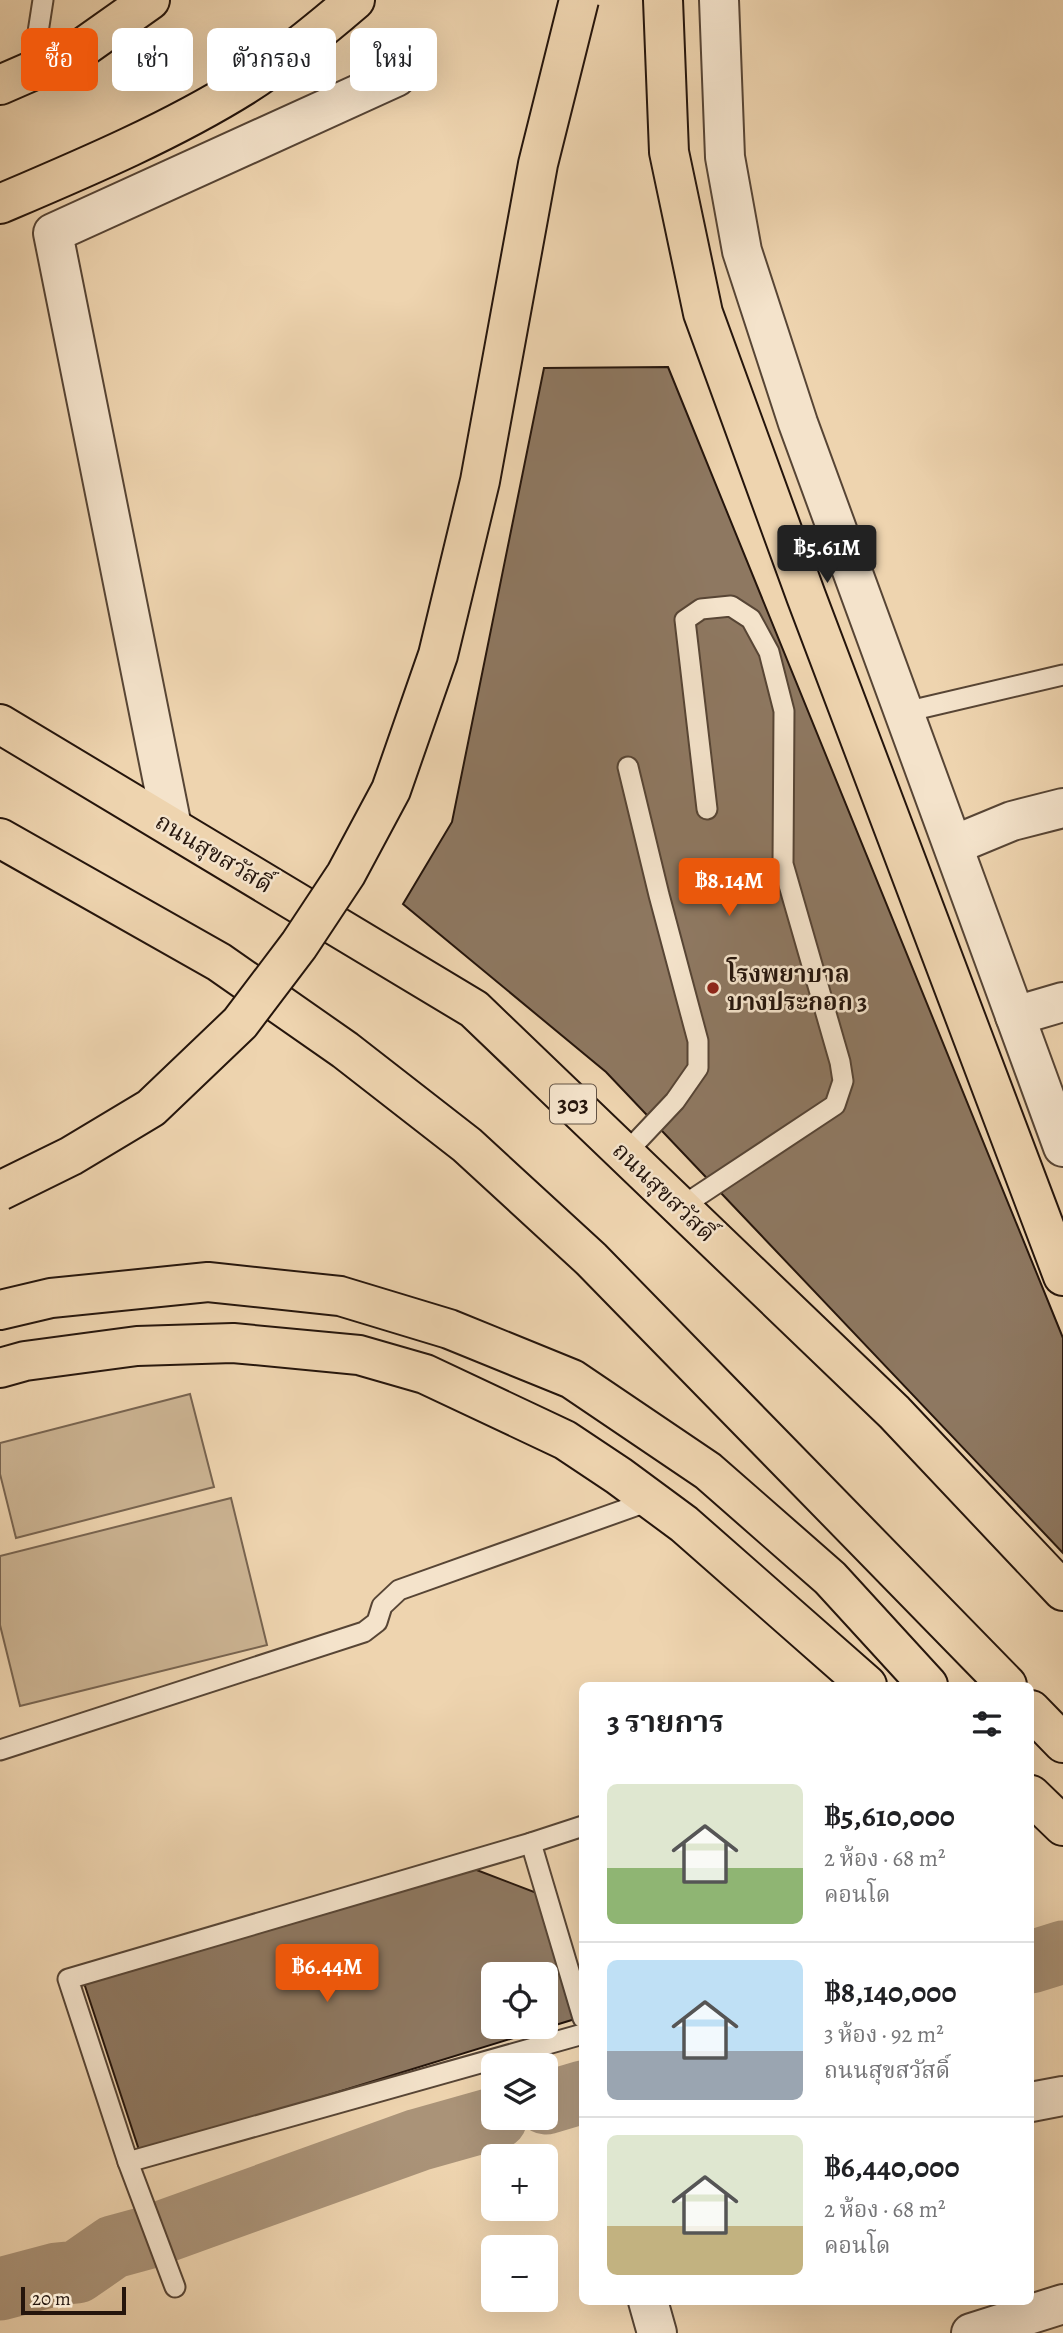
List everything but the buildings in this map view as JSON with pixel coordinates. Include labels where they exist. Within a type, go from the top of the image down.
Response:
[{"type":"main road","points":[[16,78],[78,51],[150,0]]},
{"type":"main road","points":[[0,204],[89,165],[244,85],[307,41],[355,0]]},
{"type":"main road","points":[[0,1191],[71,1156],[151,1108],[240,1023],[299,945],[346,874],[391,790],[438,655],[480,481],[538,164],[579,0]]},
{"type":"main road","points":[[663,0],[669,152],[703,313],[806,596],[1063,1276]]},
{"type":"main road","name":"ถนนสุขสวัสดิ์","points":[[0,724],[474,1009],[894,1412],[1063,1591]]},
{"type":"main road","points":[[0,838],[219,962],[345,1050],[467,1145],[591,1259],[1004,1682]]},
{"type":"main road","points":[[0,1310],[51,1298],[208,1282],[340,1296],[449,1329],[572,1379],[708,1471],[830,1578],[925,1682]]},
{"type":"main road","points":[[0,1368],[25,1361],[138,1346],[233,1343],[359,1355],[425,1374],[553,1434],[619,1476],[684,1524],[864,1682]]},
{"type":"main road","points":[[1034,1713],[1063,1744]]},
{"type":"main road","points":[[1034,1798],[1063,1826]]},
{"type":"main road","points":[[1034,1820],[1063,1834]]},
{"type":"street","points":[[719,0],[724,157],[742,251],[799,423],[1063,1147]]},
{"type":"street","points":[[172,827],[53,233],[367,91]]},
{"type":"street","points":[[954,845],[1012,821],[1063,808]]},
{"type":"street","points":[[1015,1016],[1063,1002]]},
{"type":"street","points":[[1034,2101],[1063,2096]]},
{"type":"street","points":[[971,2333],[1063,2304]]},
{"type":"street","points":[[649,2305],[657,2333]]},
{"type":"lane","points":[[16,78],[43,0]]},
{"type":"lane","points":[[681,1208],[835,1105],[842,1081],[840,1062],[783,864],[784,711],[769,652],[751,620],[731,606],[701,609],[685,620],[707,809]]},
{"type":"lane","points":[[905,712],[1063,674]]},
{"type":"lane","points":[[625,1154],[675,1101],[698,1068],[698,1041],[628,767]]},
{"type":"lane","points":[[0,1750],[364,1632],[377,1622],[382,1606],[398,1590],[652,1500]]},
{"type":"lane","points":[[175,2287],[128,2162],[68,1979],[579,1827]]},
{"type":"lane","points":[[531,1843],[579,2005]]},
{"type":"lane","points":[[128,2162],[579,2035]]},
{"type":"shaded area","points":[[190,1394],[214,1487],[16,1538],[0,1474],[0,1443]]},
{"type":"shaded area","points":[[231,1498],[267,1645],[20,1706],[0,1625],[0,1556]]},
{"type":"waterway","points":[[1034,1961],[1063,1952]]},
{"type":"waterway","points":[[558,2099],[579,2093]]},
{"type":"waterway","points":[[0,2289],[57,2274],[77,2272],[113,2247],[146,2238],[418,2140],[481,2122]]},
{"type":"place","name":"โรงพยาบาล บางประกอก 3","points":[[713,988]]}]
